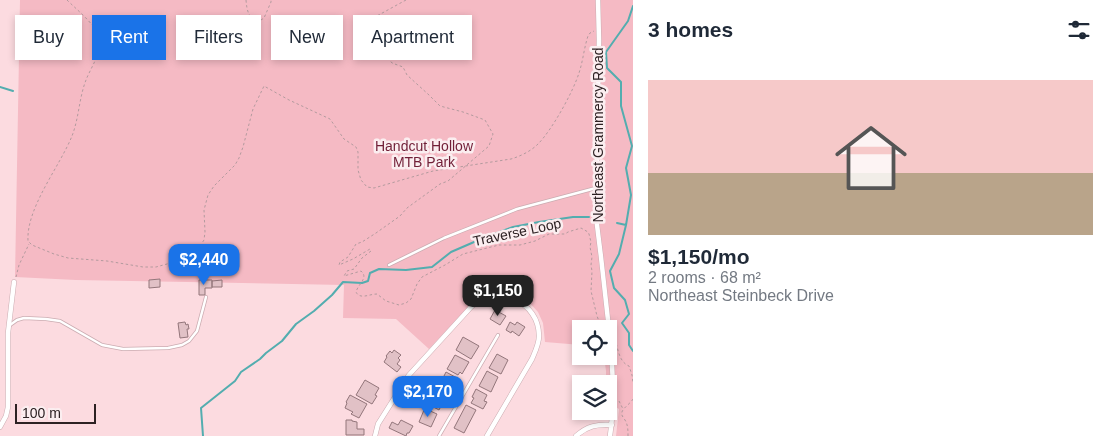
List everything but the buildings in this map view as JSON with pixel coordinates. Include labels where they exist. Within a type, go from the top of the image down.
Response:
[{"type":"street","name":"Northeast Grammercy Road","points":[[598,0],[596,217],[608,320]]},
{"type":"street","points":[[0,427],[8,407],[9,325],[14,282]]},
{"type":"street","points":[[375,436],[378,424],[409,375],[472,306],[493,296],[506,297],[520,302],[532,314],[538,328],[539,338],[532,359],[487,436]]},
{"type":"street","name":"Northeast Grammercy Road","points":[[610,436],[612,420]]},
{"type":"street","points":[[576,436],[582,430],[589,427],[602,424],[612,425]]},
{"type":"lane","points":[[389,266],[444,238],[517,209],[596,188]]},
{"type":"lane","points":[[9,325],[24,318],[60,321],[102,346],[123,349],[168,348],[182,346],[197,331],[206,297]]},
{"type":"lane","points":[[439,436],[498,335]]},
{"type":"path","points":[[14,282],[19,265],[30,243],[28,236],[34,209],[73,135],[83,88],[100,46],[100,37],[96,30],[67,0]]},
{"type":"path","points":[[246,0],[247,11],[258,22],[264,18],[272,2],[271,0]]},
{"type":"path","name":"Traverse Loop","points":[[406,0],[366,20],[361,25],[360,30],[364,32],[379,22],[385,22],[384,25],[374,30],[372,33],[373,37],[376,40],[390,44],[395,49],[392,50],[387,47],[377,48],[373,52],[385,54],[392,63],[403,67],[407,75],[440,106],[485,120],[493,134],[489,146],[448,181],[440,184],[407,208],[400,216],[362,242],[356,244],[348,257],[340,262],[340,266],[371,250],[354,269],[347,271],[344,275],[360,270],[363,272],[364,277],[362,283],[357,288],[357,295],[377,294],[386,301],[399,305],[411,299],[422,277],[463,254],[499,245],[520,245],[535,241],[549,234],[565,234],[581,228],[588,232],[591,242],[592,292],[599,320]]},
{"type":"path","points":[[30,243],[68,258],[107,261],[143,267],[156,267],[167,264],[194,252],[204,240],[204,210],[208,195],[239,158],[253,109],[264,86],[330,119],[344,139],[358,150],[360,178],[365,185],[371,188],[378,188],[433,171],[511,159],[539,143],[556,119],[578,76],[588,36],[592,32],[599,31]]},
{"type":"path","points":[[617,347],[621,361],[629,366],[633,383]]},
{"type":"path","points":[[623,409],[633,399]]},
{"type":"path","points":[[617,400],[623,409],[622,415],[626,421],[630,436]]},
{"type":"green space","name":"Handcut Hollow MTB Park","points":[[20,0],[633,0],[633,436],[616,436],[619,409],[617,408],[617,375],[606,375],[605,365],[617,365],[617,320],[572,320],[572,344],[545,342],[543,323],[538,312],[527,300],[517,293],[500,292],[475,300],[429,349],[396,319],[343,318],[344,285],[76,280],[15,277],[19,60],[82,60],[82,15],[20,15]]},
{"type":"waterway","points":[[633,6],[628,21],[606,52],[607,68],[621,82],[621,106],[632,146],[626,168],[631,195],[626,225],[619,254],[610,271],[614,288],[625,300],[629,314],[622,323],[629,333],[629,345],[633,351]]},
{"type":"waterway","points":[[0,87],[13,91]]},
{"type":"waterway","points":[[203,436],[201,408],[235,381],[241,372],[282,341],[296,324],[332,295],[343,282],[362,283],[368,281],[370,273],[379,269],[406,270],[432,267],[451,252],[513,227],[573,217],[589,217]]},
{"type":"waterway","points":[[617,223],[626,225]]}]
